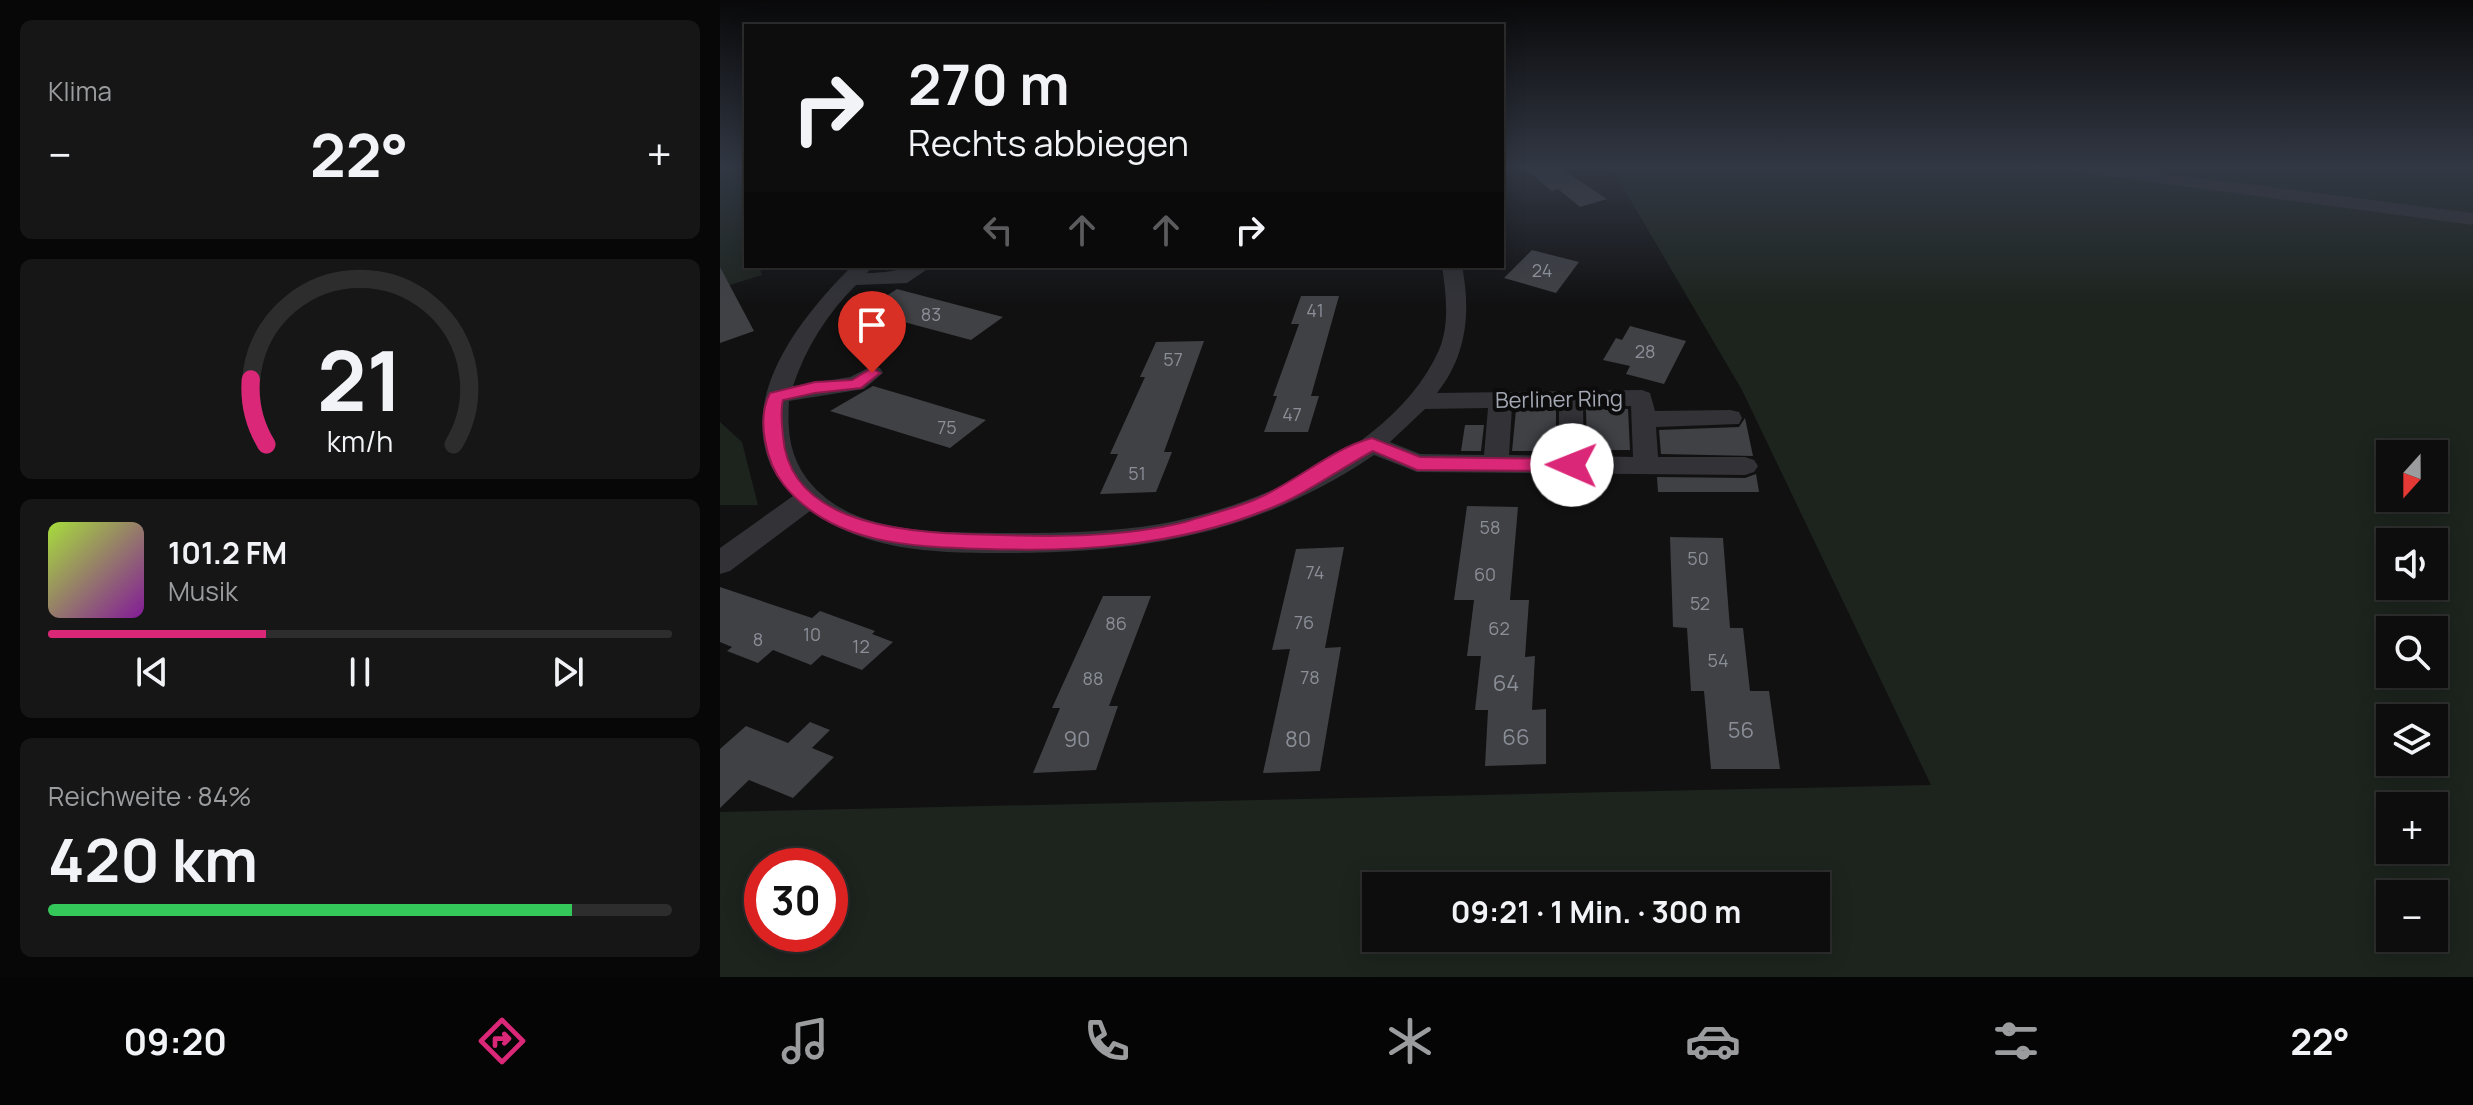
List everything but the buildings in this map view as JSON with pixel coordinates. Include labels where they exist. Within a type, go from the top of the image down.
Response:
[{"type":"street","points":[[2424,213],[2473,219]]},
{"type":"street","points":[[919,268],[900,279],[856,273],[824,307],[786,365],[773,409],[775,453],[787,477],[806,500],[844,521],[880,533],[916,540],[1034,544],[1130,538],[1182,529],[1261,505],[1372,444],[1419,401],[1440,372],[1451,347],[1456,307],[1452,268]]},
{"type":"street","points":[[776,397],[815,388],[856,384],[872,373]]},
{"type":"street","name":"Berliner Ring","points":[[1419,401],[1642,398],[1646,466]]},
{"type":"street","points":[[1571,399],[1572,465]]},
{"type":"street","points":[[1496,464],[1501,400]]},
{"type":"street","points":[[1643,419],[1730,418]]},
{"type":"street","points":[[1372,444],[1417,463],[1745,466]]},
{"type":"street","points":[[720,563],[806,500]]},
{"type":"shaded area","points":[[720,213],[744,213],[744,268],[760,268],[762,275],[720,288]]},
{"type":"shaded area","points":[[1638,213],[2408,213],[2473,221],[2473,977],[720,977],[720,812],[1931,785],[1742,390]]},
{"type":"shaded area","points":[[2440,213],[2473,213],[2473,217]]},
{"type":"shaded area","points":[[720,422],[742,442],[758,505],[720,505]]},
{"type":"route","points":[[872,373],[856,384],[815,388],[776,397],[773,409],[775,453],[787,477],[806,500],[844,521],[880,533],[916,540],[1034,544],[1130,538],[1182,529],[1261,505],[1372,444],[1417,463],[1572,465]]}]
